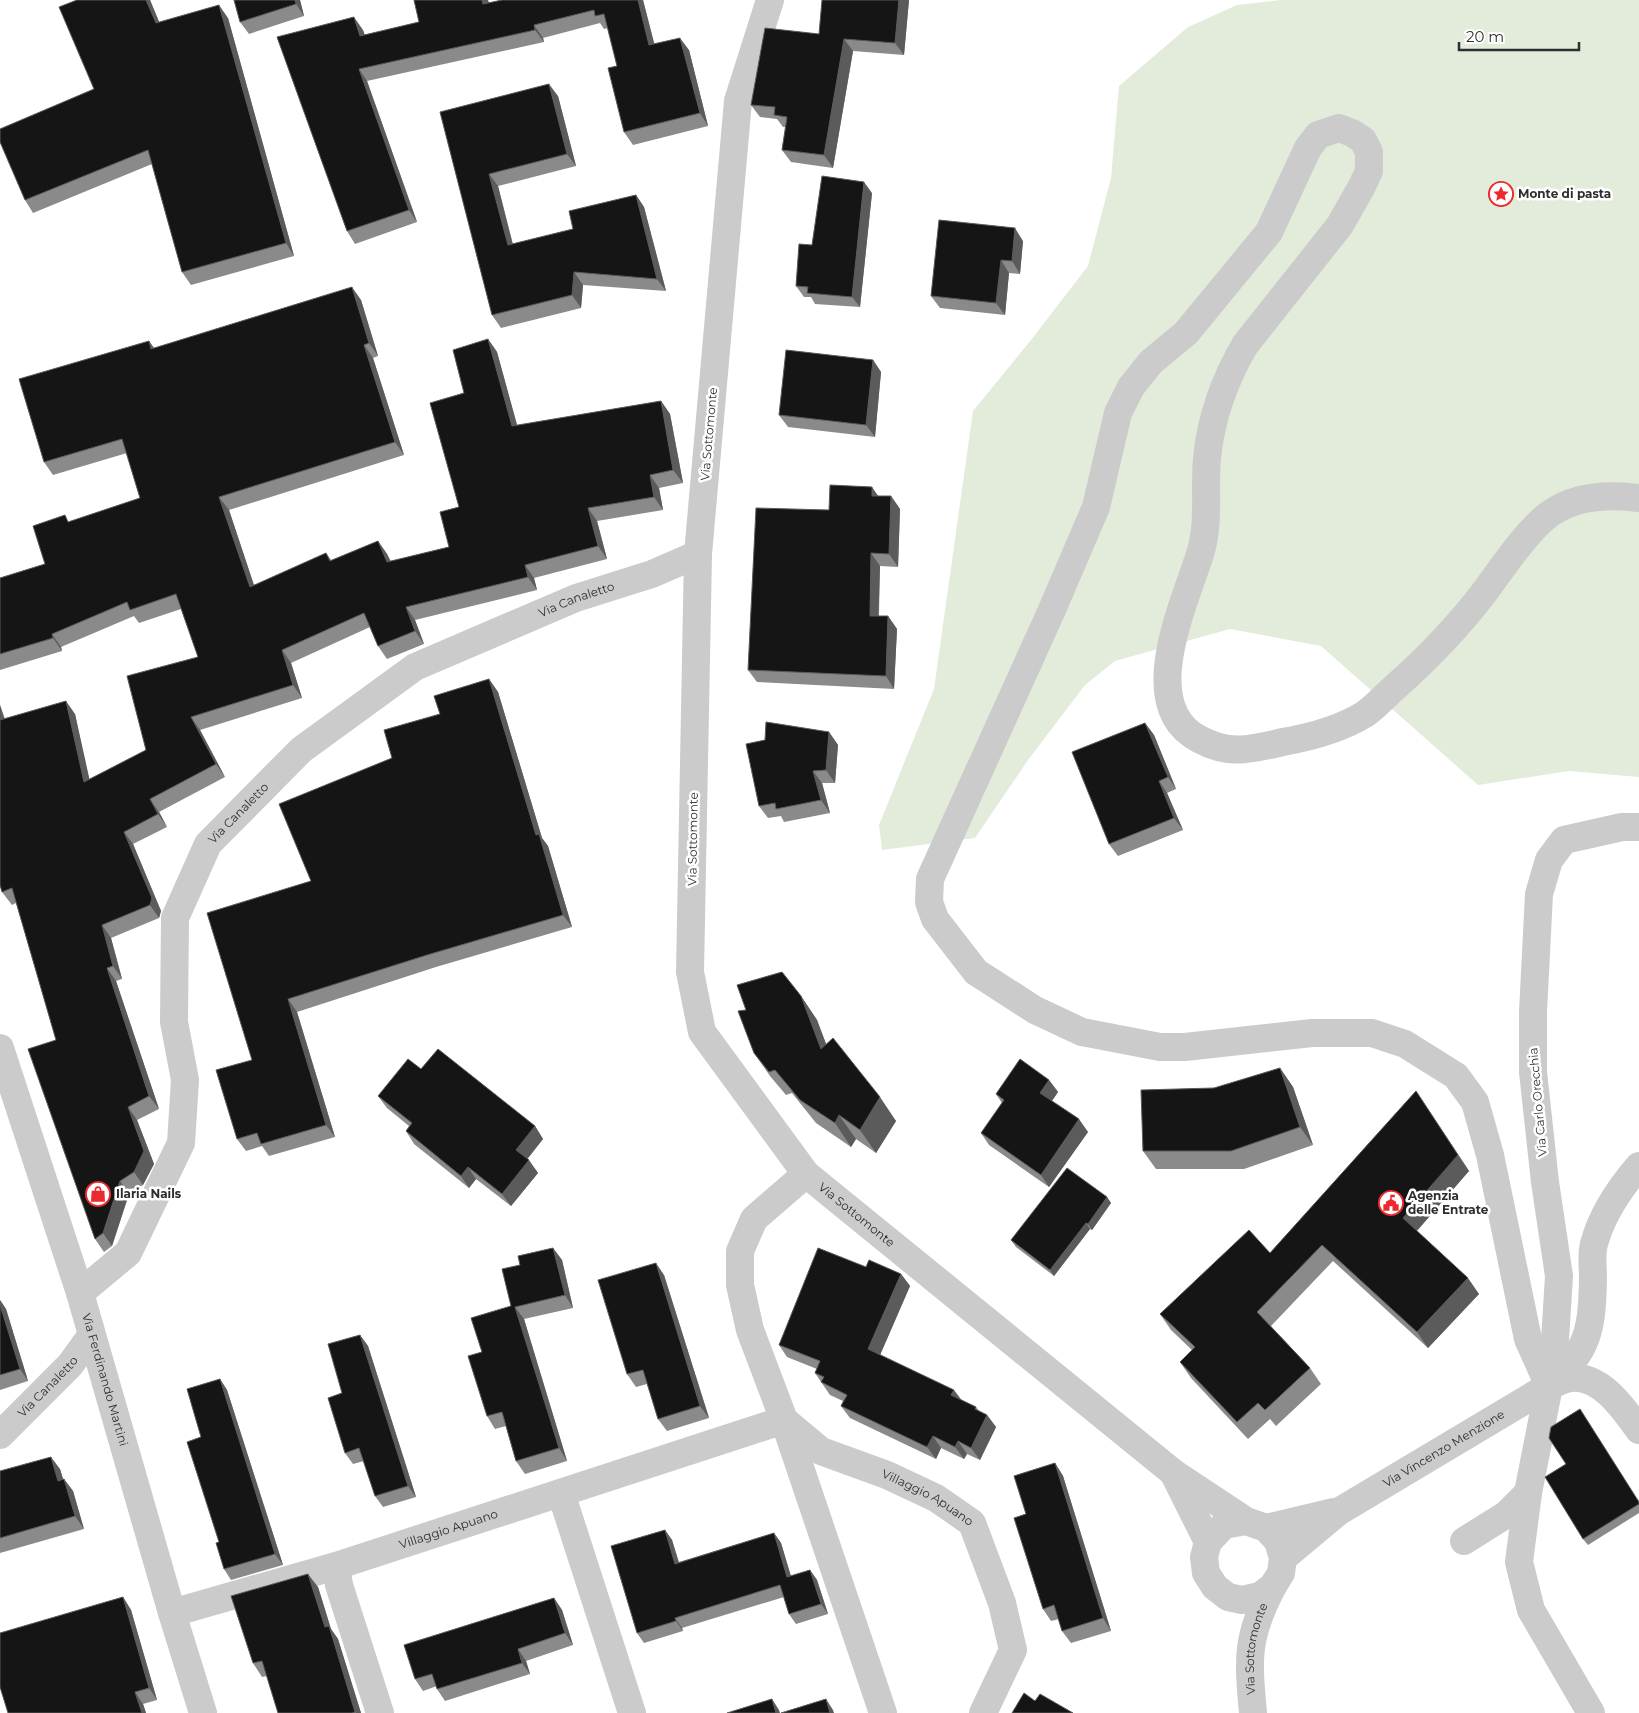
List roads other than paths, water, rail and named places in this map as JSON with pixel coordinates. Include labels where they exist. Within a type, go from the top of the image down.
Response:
[{"type":"street","name":"Via Sottomonte","points":[[770,0],[738,101],[698,554],[690,972],[702,1032],[806,1174],[1175,1474],[1256,1524]]},
{"type":"street","points":[[1549,1386],[1528,1339],[1490,1155],[1475,1102],[1456,1076],[1405,1044],[1372,1033],[1312,1033],[1185,1047],[1160,1047],[1082,1032],[1035,1010],[976,972],[935,919],[929,902],[930,879],[1052,612],[1096,507],[1118,413],[1131,387],[1151,362],[1186,333],[1269,232],[1308,148],[1318,135],[1339,128],[1357,136],[1362,140],[1369,152],[1369,171],[1340,225],[1245,345],[1233,366],[1217,407],[1208,458],[1203,545],[1172,640],[1168,663],[1168,688],[1172,709],[1178,723],[1195,737],[1215,748],[1242,751],[1302,739],[1338,727],[1366,713],[1445,640],[1518,547],[1550,513],[1593,496],[1639,498]]},
{"type":"street","name":"Via Canaletto","points":[[80,1293],[128,1253],[181,1142],[185,1080],[174,1022],[174,918],[208,844],[301,750],[415,666],[576,598],[652,574],[698,554]]},
{"type":"street","name":"Via Carlo Orecchia","points":[[1591,1713],[1531,1610],[1519,1562],[1528,1493],[1549,1386],[1555,1340],[1559,1276],[1545,1182],[1533,1072],[1533,1012],[1539,894],[1549,860],[1564,840],[1622,827],[1639,827]]},
{"type":"street","name":"Via Ferdinando Martini","points":[[0,1048],[80,1293],[172,1613],[204,1713]]},
{"type":"street","points":[[1549,1386],[1564,1373],[1582,1349],[1592,1318],[1593,1246],[1603,1218],[1618,1190],[1639,1166]]},
{"type":"street","name":"Villaggio Apuano","points":[[806,1174],[754,1219],[740,1251],[740,1285],[750,1330],[784,1420],[884,1713]]},
{"type":"street","name":"Via Canaletto","points":[[0,1435],[70,1365],[91,1336]]},
{"type":"street","points":[[1549,1386],[1572,1378],[1591,1382],[1607,1391],[1639,1430]]},
{"type":"street","name":"Via Vincenzo Menzione","points":[[1283,1558],[1338,1512],[1549,1386]]},
{"type":"street","name":"Villaggio Apuano","points":[[172,1613],[336,1566],[784,1420]]},
{"type":"street","name":"Villaggio Apuano","points":[[784,1420],[821,1451],[896,1478],[936,1498],[972,1523],[1002,1603],[1012,1650],[983,1713]]},
{"type":"street","name":"Via Sottomonte","points":[[1175,1474],[1208,1542]]},
{"type":"street","points":[[561,1493],[632,1713]]},
{"type":"street","points":[[1464,1541],[1507,1514],[1528,1493]]},
{"type":"street","name":"Via Vincenzo Menzione","points":[[1256,1524],[1338,1512]]},
{"type":"street","points":[[1256,1524],[1278,1541],[1283,1558],[1281,1573],[1273,1586],[1260,1596],[1242,1600],[1228,1597],[1215,1587],[1206,1574],[1204,1557],[1208,1542],[1224,1525],[1256,1524]]},
{"type":"street","points":[[336,1566],[339,1585],[380,1713]]},
{"type":"street","name":"Via Sottomonte","points":[[1253,1713],[1249,1666],[1251,1639],[1259,1613],[1273,1586]]},
{"type":"place","name":"Monte di pasta","points":[[1501,194]]},
{"type":"place","name":"Ilaria Nails","points":[[98,1194]]},
{"type":"place","name":"Agenzia delle Entrate","points":[[1391,1203]]}]
